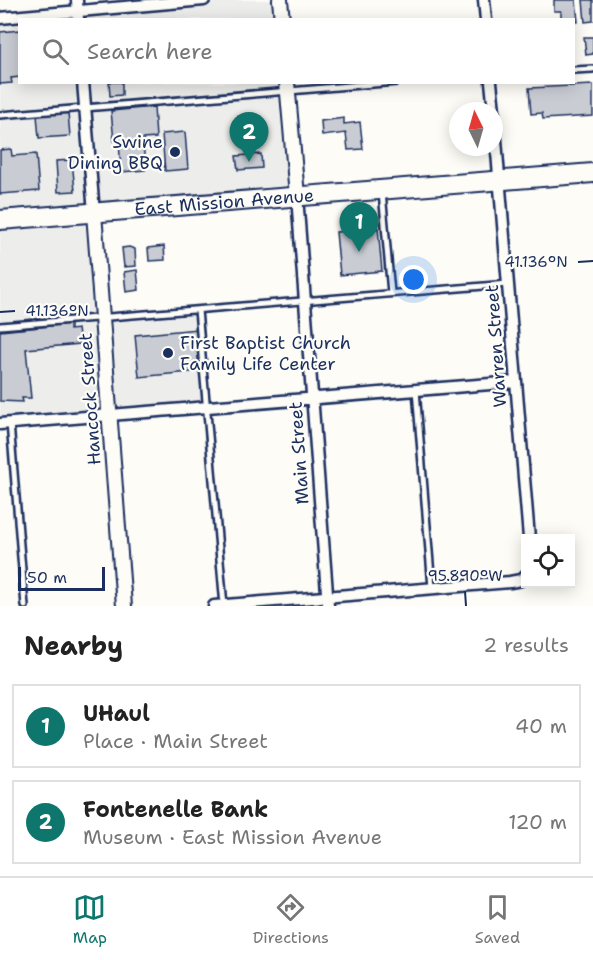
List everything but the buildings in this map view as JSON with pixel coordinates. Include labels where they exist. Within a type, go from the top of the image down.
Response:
[{"type":"main road","name":"East Mission Avenue","points":[[0,220],[593,173]]},
{"type":"street","points":[[0,18],[204,0]]},
{"type":"street","points":[[280,0],[282,18]]},
{"type":"street","points":[[484,0],[486,18]]},
{"type":"street","name":"Hancock Street","points":[[83,84],[124,606]]},
{"type":"street","points":[[491,84],[493,102]]},
{"type":"street","name":"Main Street","points":[[288,87],[328,601]]},
{"type":"street","name":"Warren Street","points":[[498,156],[529,534]]},
{"type":"street","points":[[5,424],[515,382]]},
{"type":"street","points":[[221,606],[328,601],[521,579]]},
{"type":"lane","points":[[575,70],[593,69]]},
{"type":"lane","points":[[0,115],[288,87],[353,84]]},
{"type":"lane","points":[[382,190],[392,293]]},
{"type":"lane","points":[[0,326],[508,284]]},
{"type":"lane","points":[[198,310],[221,606]]},
{"type":"lane","points":[[416,390],[432,588]]},
{"type":"lane","points":[[5,424],[25,606]]},
{"type":"shaded area","points":[[208,0],[280,0],[282,18],[18,18],[18,84],[287,84],[297,196],[94,213],[102,316],[198,310],[207,407],[0,425],[0,18]]},
{"type":"place","name":"Swine Dining BBQ","points":[[175,152]]},
{"type":"place","name":"Fontenelle Bank","points":[[249,162]]},
{"type":"place","name":"UHaul","points":[[359,252]]},
{"type":"place","name":"First Baptist Church Family Life Center","points":[[168,353]]}]
